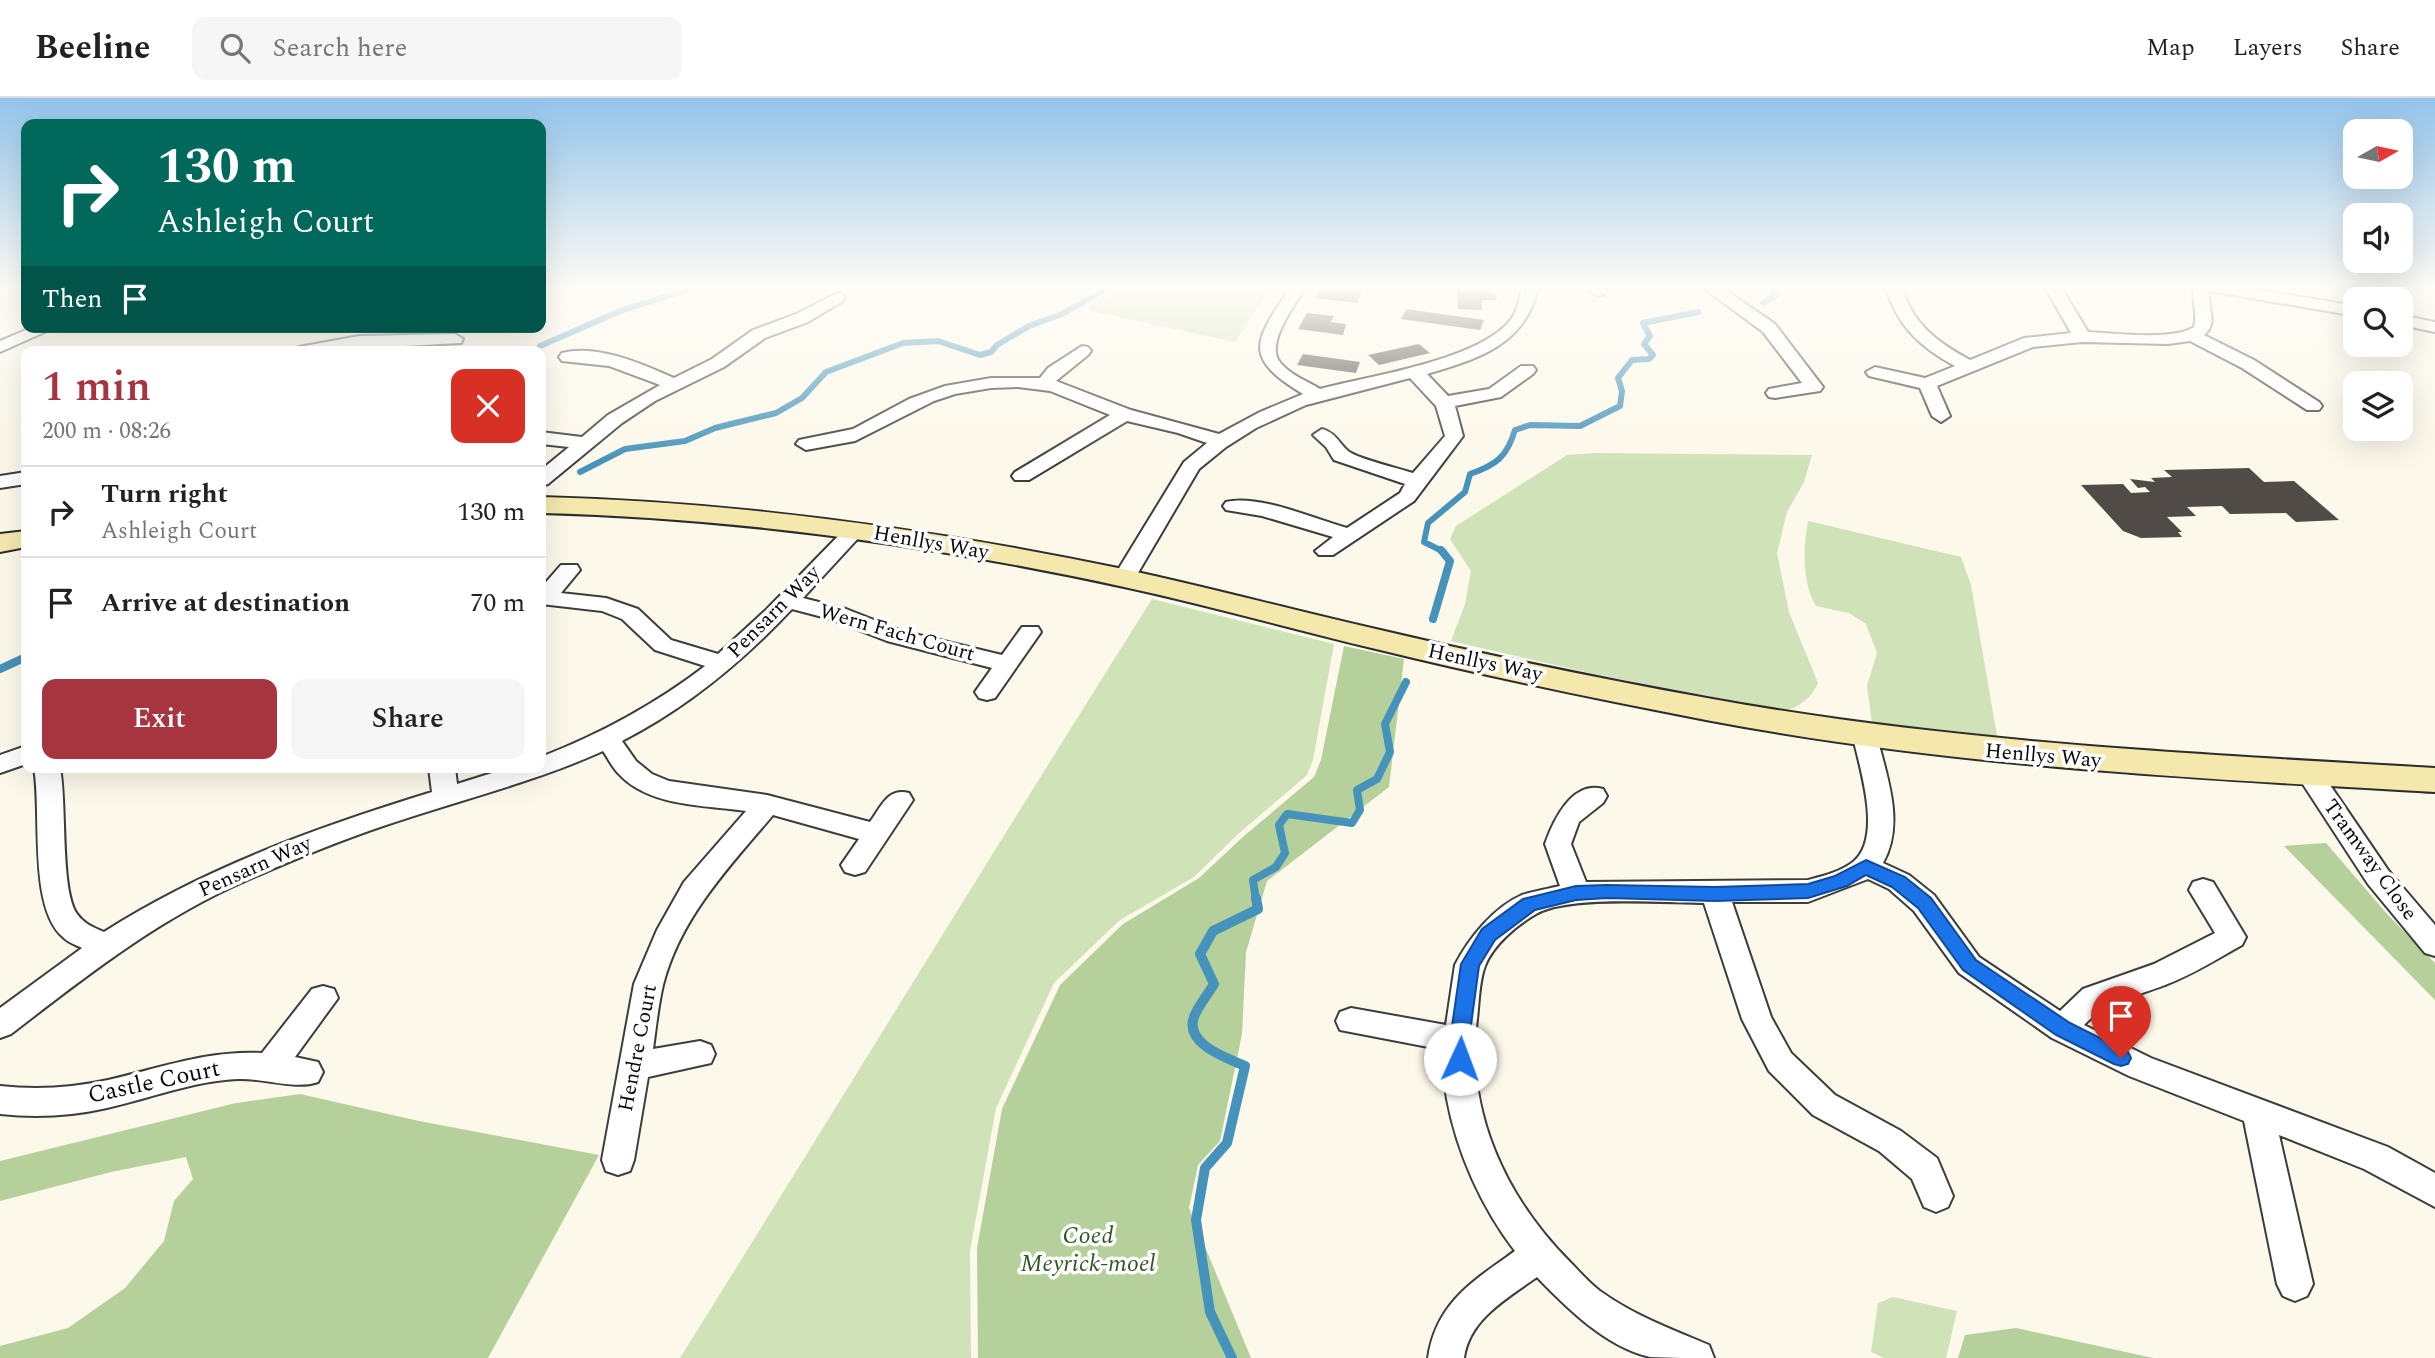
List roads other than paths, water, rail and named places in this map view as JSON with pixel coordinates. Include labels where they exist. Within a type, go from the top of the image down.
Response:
[{"type":"street","points":[[546,476],[615,419],[674,384],[718,363],[742,346]]},
{"type":"street","points":[[1267,346],[1270,361],[1317,395]]},
{"type":"street","points":[[1124,578],[1191,466],[1220,442],[1287,405],[1413,371],[1476,352],[1486,346]]},
{"type":"street","points":[[1775,393],[1814,387],[1783,346]]},
{"type":"street","points":[[1932,346],[1967,366]]},
{"type":"street","points":[[1875,372],[1927,384],[2021,346]]},
{"type":"street","points":[[2212,346],[2248,364],[2313,406]]},
{"type":"street","points":[[1045,384],[1054,372],[1082,351]]},
{"type":"street","points":[[568,357],[592,357],[624,363],[674,384]]},
{"type":"street","points":[[1446,402],[1495,393],[1527,370]]},
{"type":"street","points":[[1326,551],[1407,497],[1454,436],[1452,415],[1446,402],[1413,371]]},
{"type":"street","points":[[806,444],[850,436],[911,404],[940,393],[982,385],[1045,384],[1083,396],[1124,414],[1198,430],[1220,442]]},
{"type":"street","points":[[1927,384],[1941,416]]},
{"type":"street","points":[[1022,476],[1059,452],[1107,428],[1124,414]]},
{"type":"street","points":[[1322,435],[1334,444],[1341,456],[1417,481]]},
{"type":"street","points":[[546,439],[585,443]]},
{"type":"street","points":[[0,482],[21,479]]},
{"type":"street","name":"Henllys Way","points":[[546,505],[700,513],[855,530],[1124,578],[1417,649],[1718,712],[1865,737],[2033,755],[2435,780]]},
{"type":"street","points":[[1233,506],[1296,518],[1348,535]]},
{"type":"street","name":"Pensarn Way","points":[[546,765],[607,738],[652,714],[722,663],[787,601],[855,530]]},
{"type":"street","points":[[0,543],[21,540]]},
{"type":"street","points":[[546,594],[569,570]]},
{"type":"street","points":[[546,598],[606,605],[630,614],[663,645],[675,651],[722,663]]},
{"type":"street","name":"Wern Fach Court","points":[[787,601],[838,614],[895,636],[1008,664]]},
{"type":"street","points":[[987,692],[1030,632]]},
{"type":"street","points":[[1696,1358],[1639,1335],[1586,1303],[1539,1255],[1508,1215],[1480,1160],[1462,1098],[1460,1040],[1470,964],[1489,935],[1529,904],[1576,893],[1715,894],[1808,891],[1841,881],[1866,867],[1879,845],[1882,824],[1865,737]]},
{"type":"street","points":[[607,738],[627,767],[643,780],[665,790],[767,804],[877,834]]},
{"type":"street","points":[[0,764],[21,757]]},
{"type":"street","name":"Tramway Close","points":[[2308,772],[2378,877],[2435,945]]},
{"type":"street","points":[[48,773],[51,789],[53,871],[61,915],[73,930],[104,946]]},
{"type":"street","points":[[443,773],[445,796]]},
{"type":"street","name":"Pensarn Way","points":[[0,1025],[104,946],[160,911],[234,874],[372,820],[522,773]]},
{"type":"street","points":[[1576,893],[1558,844],[1568,817],[1594,796]]},
{"type":"street","points":[[855,865],[900,800]]},
{"type":"street","name":"Hendre Court","points":[[618,1160],[649,984],[671,930],[694,891],[767,804]]},
{"type":"street","points":[[1866,867],[1899,882],[1924,903],[1969,965],[2063,1029],[2140,1067],[2258,1115],[2376,1158],[2435,1191]]},
{"type":"street","points":[[2063,1029],[2080,1006],[2108,989],[2151,978],[2232,937],[2203,890]]},
{"type":"street","points":[[1715,894],[1757,1019],[1780,1062],[1824,1105],[1890,1141],[1925,1169],[1936,1196]]},
{"type":"street","points":[[270,1066],[323,998]]},
{"type":"street","points":[[1351,1021],[1460,1040]]},
{"type":"street","points":[[633,1066],[700,1054]]},
{"type":"street","name":"Castle Court","points":[[0,1100],[34,1104],[93,1097],[189,1072],[231,1066],[270,1066],[307,1072]]},
{"type":"street","points":[[2258,1115],[2295,1284]]},
{"type":"street","points":[[1446,1358],[1449,1337],[1476,1300],[1539,1255]]},
{"type":"waterway","points":[[580,472],[625,449],[685,441],[715,428],[776,413],[802,398],[826,372],[896,346]]},
{"type":"waterway","points":[[952,346],[980,355],[991,352],[996,346]]},
{"type":"waterway","points":[[1442,551],[1424,542],[1428,523],[1465,492],[1470,474],[1499,459],[1515,430],[1530,425],[1580,426],[1620,406],[1622,391],[1618,378],[1632,360],[1649,359],[1653,355],[1645,346]]},
{"type":"waterway","points":[[1433,619],[1450,561],[1442,551]]},
{"type":"waterway","points":[[0,669],[21,659]]},
{"type":"waterway","points":[[1256,900],[1253,880],[1276,867],[1285,853],[1279,825],[1287,814],[1352,823],[1360,810],[1357,790],[1377,779],[1390,752],[1385,724],[1406,682]]},
{"type":"waterway","points":[[1232,1358],[1210,1312],[1196,1220],[1205,1168],[1227,1143],[1245,1066],[1209,1049],[1195,1035],[1193,1027],[1194,1017],[1214,984],[1200,954],[1213,931],[1258,909],[1256,898]]},
{"type":"park label","name":"Coed Meyrick-moel","points":[[1088,1250]]}]
